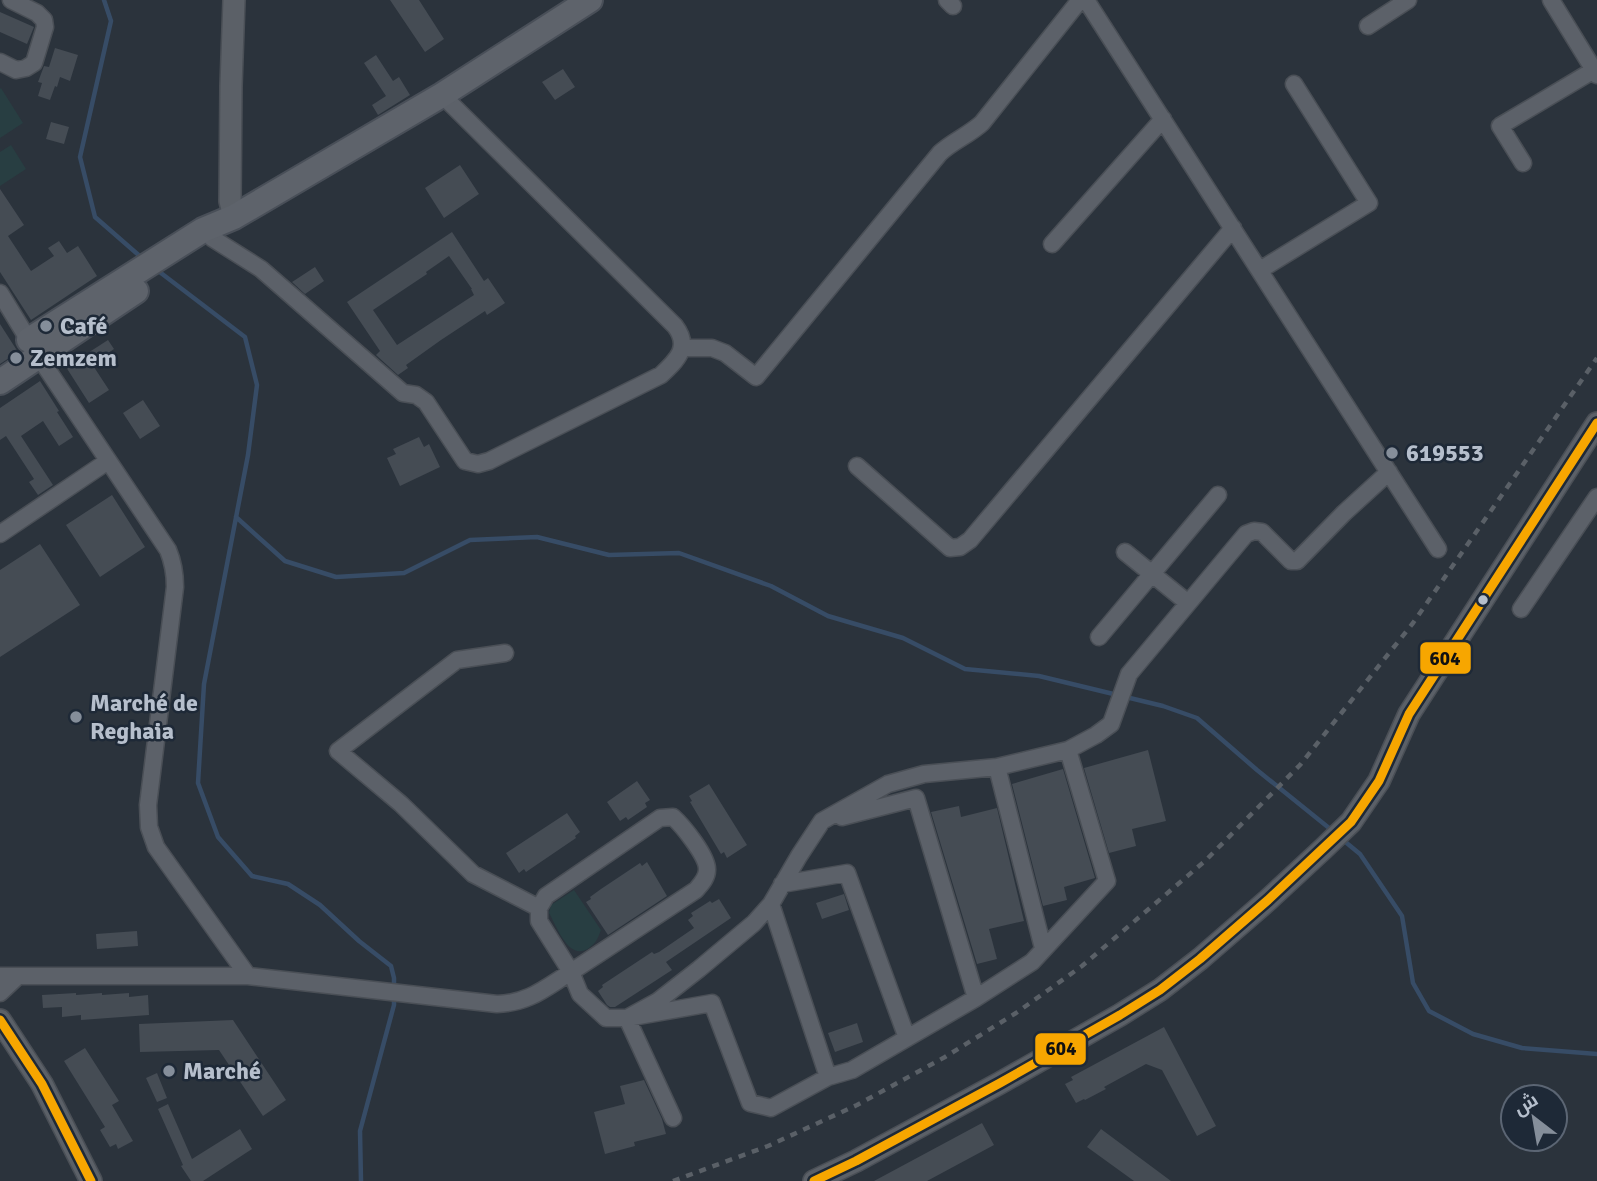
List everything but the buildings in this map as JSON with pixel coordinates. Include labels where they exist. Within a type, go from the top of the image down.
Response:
[{"type":"main road","points":[[234,0],[230,201],[234,217]]},
{"type":"main road","points":[[183,251],[209,226],[234,217],[442,95],[590,0]]},
{"type":"main road","points":[[0,383],[34,349],[183,251],[212,238],[234,217]]},
{"type":"main road","points":[[814,1181],[1000,1083],[1160,990],[1229,934],[1351,822],[1378,781],[1409,714],[1597,423]]},
{"type":"main road","points":[[0,1020],[42,1084],[90,1181]]},
{"type":"street","points":[[0,62],[16,70],[34,63],[45,27],[44,20],[37,13],[11,0]]},
{"type":"street","points":[[683,348],[712,348],[725,353],[756,377],[940,153],[982,123],[1080,0]]},
{"type":"street","points":[[1086,0],[1438,549]]},
{"type":"street","points":[[1368,26],[1408,0]]},
{"type":"street","points":[[1523,163],[1500,125],[1595,72],[1551,0]]},
{"type":"street","points":[[1260,270],[1369,203],[1294,84]]},
{"type":"street","points":[[212,238],[261,270],[403,393],[415,395],[426,402],[465,461],[478,464],[489,461],[661,375],[674,363],[683,348],[682,335],[676,326],[442,95]]},
{"type":"street","points":[[1052,244],[1163,119]]},
{"type":"street","points":[[857,466],[950,548],[960,547],[970,540],[1233,228]]},
{"type":"street","points":[[0,293],[172,559],[175,577],[148,805],[149,827],[156,847],[248,976]]},
{"type":"street","points":[[0,534],[108,461]]},
{"type":"street","points":[[627,1018],[657,1001],[699,969],[772,904],[822,821],[888,784],[924,774],[997,767],[1068,750],[1096,735],[1111,724],[1129,674],[1246,534],[1262,532],[1291,561],[1297,561],[1389,472]]},
{"type":"street","points":[[1099,637],[1218,495]]},
{"type":"street","points":[[1521,609],[1597,497]]},
{"type":"street","points":[[1125,552],[1188,603]]},
{"type":"street","points":[[505,653],[457,660],[338,751],[401,804],[473,874],[539,908]]},
{"type":"street","points":[[0,976],[248,976],[497,1004],[513,1003],[536,994],[571,972],[696,890],[708,869],[703,856],[673,817],[660,818],[546,896],[539,908],[539,922],[571,972],[580,993],[606,1018],[627,1018],[712,1003],[750,1103],[771,1108],[828,1077],[852,1070],[1032,962],[1107,881],[1068,750]]},
{"type":"street","points":[[997,767],[1043,948]]},
{"type":"street","points":[[822,821],[916,798],[976,998]]},
{"type":"street","points":[[782,884],[847,873],[907,1038]]},
{"type":"street","points":[[772,904],[828,1077]]},
{"type":"street","points":[[0,993],[19,976]]},
{"type":"street","points":[[627,1018],[673,1118]]},
{"type":"green space","points":[[0,89],[23,123],[0,138]]},
{"type":"green space","points":[[11,145],[26,169],[0,186],[0,152]]},
{"type":"green space","points":[[574,890],[601,930],[593,944],[582,951],[570,947],[549,913],[551,905]]},
{"type":"waterway","points":[[104,0],[111,21],[80,157],[95,217],[142,258]]},
{"type":"waterway","points":[[157,270],[245,337],[257,385],[248,455],[204,684],[198,783],[218,837],[252,876],[288,884],[320,905],[391,966],[394,978],[394,1005],[360,1131],[361,1181]]},
{"type":"waterway","points":[[236,517],[285,561],[336,577],[404,573],[470,540],[537,537],[609,555],[679,553],[771,586],[828,616],[903,638],[965,669],[1039,676],[1163,706],[1197,718],[1334,832]]},
{"type":"waterway","points":[[1343,840],[1360,854],[1402,916],[1413,983],[1429,1011],[1473,1034],[1522,1048],[1597,1054]]},
{"type":"railway","points":[[673,1181],[768,1146],[857,1105],[945,1057],[1016,1013],[1082,966],[1205,861],[1300,765],[1413,623],[1597,358]]},
{"type":"transit line","name":"604","points":[[814,1181],[1000,1083],[1160,990],[1268,900],[1351,822],[1379,781],[1409,714],[1597,423]]},
{"type":"transit line","name":"604","points":[[0,1020],[42,1084],[91,1181]]},
{"type":"place","name":"Café","points":[[46,326]]},
{"type":"place","name":"Zemzem","points":[[16,358]]},
{"type":"place","name":"619553","points":[[1392,453]]},
{"type":"place","name":"Marché de Reghaia","points":[[76,717]]},
{"type":"place","name":"Marché","points":[[169,1071]]}]
